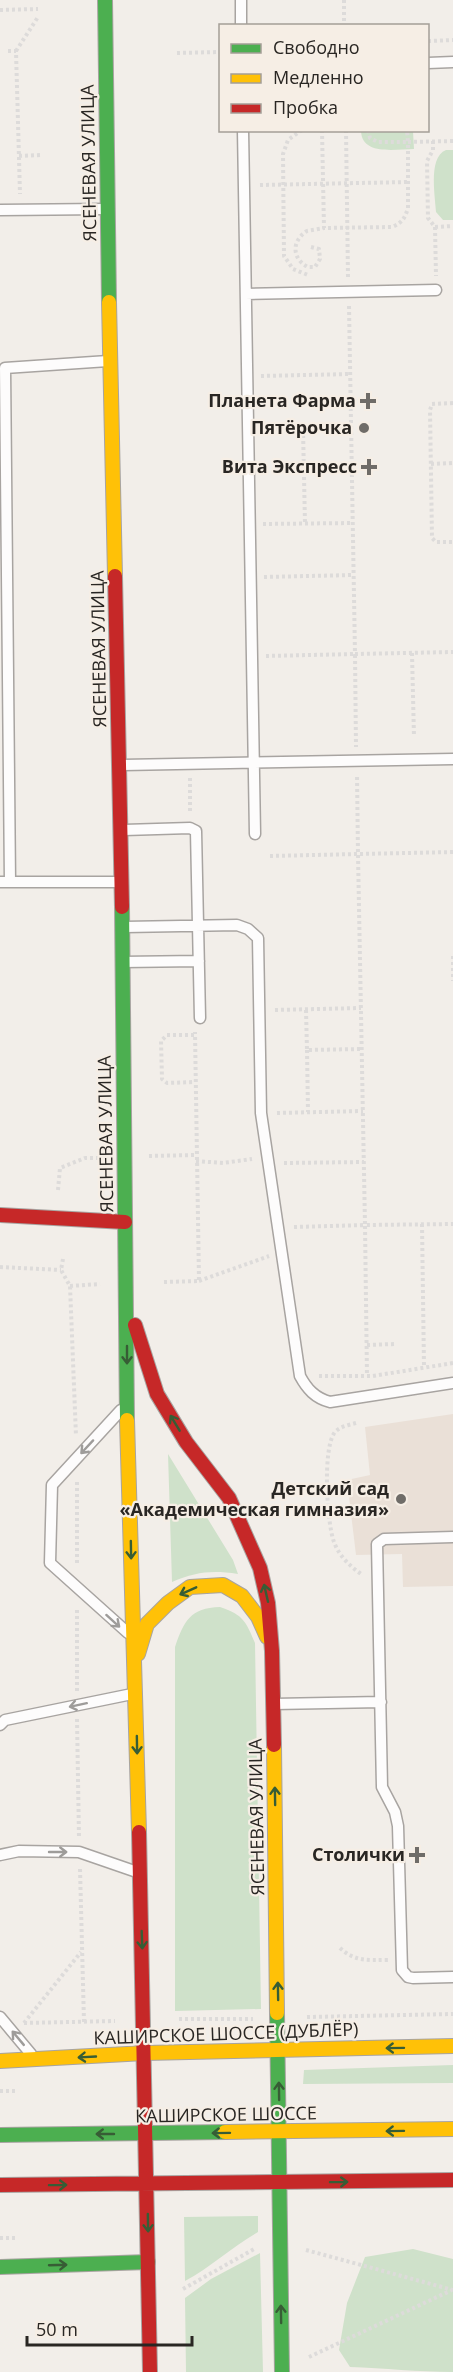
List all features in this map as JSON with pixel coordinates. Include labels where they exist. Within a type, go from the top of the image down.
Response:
[{"type":"main road","name":"ЯСЕНЕВАЯ УЛИЦА","points":[[105,0],[110,361],[120,765],[127,1404],[145,2053],[150,2372]]},
{"type":"main road","points":[[0,1215],[125,1222]]},
{"type":"main road","name":"ЯСЕНЕВАЯ УЛИЦА","points":[[126,1297],[157,1394],[186,1442],[229,1498],[260,1568],[268,1603],[273,1704],[282,2372]]},
{"type":"main road","points":[[134,1665],[147,1624],[168,1603],[190,1587],[223,1585],[242,1596],[258,1617],[272,1651]]},
{"type":"main road","name":"КАШИРСКОЕ ШОССЕ (ДУБЛЁР)","points":[[0,2061],[145,2053],[453,2046]]},
{"type":"main road","name":"КАШИРСКОЕ ШОССЕ","points":[[0,2135],[453,2129]]},
{"type":"main road","points":[[0,2185],[453,2180]]},
{"type":"main road","points":[[0,2267],[148,2262]]},
{"type":"lane","points":[[241,0],[241,24]]},
{"type":"lane","points":[[429,63],[453,62]]},
{"type":"lane","points":[[243,132],[255,834]]},
{"type":"lane","points":[[0,210],[108,209]]},
{"type":"lane","points":[[246,294],[436,290]]},
{"type":"lane","points":[[110,361],[5,368],[5,882],[121,882]]},
{"type":"lane","points":[[120,765],[453,759]]},
{"type":"lane","points":[[121,830],[190,828],[195,829],[197,833],[200,1018]]},
{"type":"lane","points":[[122,927],[237,925],[248,929],[258,938],[261,1113],[300,1376],[313,1394],[330,1402],[453,1383]]},
{"type":"lane","points":[[122,962],[199,961]]},
{"type":"lane","points":[[127,1404],[52,1485],[50,1563],[133,1638]]},
{"type":"lane","points":[[453,1537],[381,1539],[377,1544],[382,1787],[395,1812],[398,1826],[402,1970],[408,1977],[453,1977]]},
{"type":"lane","points":[[0,1725],[6,1720],[135,1693]]},
{"type":"lane","points":[[273,1704],[381,1702]]},
{"type":"lane","points":[[0,1855],[19,1851],[79,1852],[140,1873]]},
{"type":"lane","points":[[0,2017],[35,2059]]},
{"type":"path","points":[[344,0],[344,24]]},
{"type":"path","points":[[0,10],[38,9]]},
{"type":"path","points":[[20,210],[16,51],[38,17]]},
{"type":"path","points":[[429,41],[453,40]]},
{"type":"path","points":[[8,51],[16,51]]},
{"type":"path","points":[[177,53],[219,52]]},
{"type":"path","points":[[299,132],[292,136],[284,147],[284,256],[288,264],[300,273],[318,275]]},
{"type":"path","points":[[322,132],[324,228]]},
{"type":"path","points":[[346,132],[348,246]]},
{"type":"path","points":[[368,132],[368,135],[375,141],[453,141]]},
{"type":"path","points":[[311,247],[319,249],[320,259],[315,267],[308,267],[298,259],[295,251],[296,243],[307,231],[324,228],[392,227],[402,222],[408,208],[407,132]]},
{"type":"path","points":[[434,141],[433,150],[427,161],[428,218],[435,227],[436,290]]},
{"type":"path","points":[[19,156],[41,155]]},
{"type":"path","points":[[244,185],[408,182]]},
{"type":"path","points":[[435,227],[453,226]]},
{"type":"path","points":[[338,274],[348,274]]},
{"type":"path","points":[[360,305],[349,305],[355,654],[453,652]]},
{"type":"path","points":[[247,376],[350,374]]},
{"type":"path","points":[[453,403],[438,403],[430,407],[432,538],[436,542],[453,542]]},
{"type":"path","points":[[248,429],[351,428]]},
{"type":"path","points":[[303,429],[305,524]]},
{"type":"path","points":[[431,464],[453,463]]},
{"type":"path","points":[[250,525],[353,523]]},
{"type":"path","points":[[251,577],[354,575]]},
{"type":"path","points":[[412,653],[414,737]]},
{"type":"path","points":[[189,764],[190,828]]},
{"type":"path","points":[[367,1376],[358,854],[453,852]]},
{"type":"path","points":[[453,956],[453,981]]},
{"type":"path","points":[[259,1010],[361,1008]]},
{"type":"path","points":[[306,1010],[308,1112]]},
{"type":"path","points":[[199,1281],[194,1035],[200,1018]]},
{"type":"path","points":[[194,1035],[166,1035],[161,1041],[162,1079],[167,1083],[195,1082]]},
{"type":"path","points":[[307,1050],[362,1049]]},
{"type":"path","points":[[261,1113],[363,1111]]},
{"type":"path","points":[[196,1161],[223,1163],[267,1160],[364,1162]]},
{"type":"path","points":[[58,1190],[60,1168]]},
{"type":"path","points":[[422,1224],[424,1367]]},
{"type":"path","points":[[288,1227],[453,1224]]},
{"type":"path","points":[[164,1282],[199,1281],[281,1252]]},
{"type":"path","points":[[63,1259],[61,1270],[70,1286],[77,1458],[77,1705],[84,2022]]},
{"type":"path","points":[[0,1267],[61,1270]]},
{"type":"path","points":[[70,1286],[104,1284]]},
{"type":"path","points":[[367,1345],[395,1344]]},
{"type":"path","points":[[312,1376],[367,1376],[453,1363]]},
{"type":"path","points":[[356,1423],[337,1430],[328,1448],[331,1522],[334,1542],[341,1556],[361,1574],[378,1581]]},
{"type":"path","points":[[340,1948],[362,1961],[401,1959]]},
{"type":"path","points":[[82,1951],[23,2023],[115,2021]]},
{"type":"path","points":[[307,2018],[453,2014]]},
{"type":"path","points":[[178,2019],[263,2019]]},
{"type":"path","points":[[0,2091],[17,2091]]},
{"type":"path","points":[[0,2238],[17,2238]]},
{"type":"path","points":[[183,2289],[261,2245]]},
{"type":"path","points":[[307,2251],[453,2290]]},
{"type":"path","points":[[309,2357],[453,2290]]},
{"type":"shaded area","name":"Детский сад «Академическая гимназия»","points":[[453,1414],[453,1586],[403,1587],[402,1554],[356,1555],[347,1480],[370,1475],[365,1427]]},
{"type":"green space","points":[[361,132],[413,132],[414,149],[373,148],[363,139]]},
{"type":"green space","points":[[446,150],[453,150],[453,220],[443,220],[436,212],[435,168],[440,154]]},
{"type":"green space","points":[[168,1454],[233,1560],[238,1574],[204,1573],[172,1582]]},
{"type":"green space","points":[[220,1607],[243,1620],[255,1643],[261,2009],[175,2011],[175,1647],[185,1623],[195,1613]]},
{"type":"green space","points":[[453,2065],[453,2083],[303,2084],[304,2070]]},
{"type":"green space","points":[[258,2216],[258,2232],[185,2281],[184,2217]]},
{"type":"green space","points":[[413,2249],[453,2259],[453,2372],[350,2367],[339,2350],[347,2303],[365,2257]]},
{"type":"green space","points":[[260,2253],[263,2372],[186,2372],[185,2298],[211,2279]]},
{"type":"traffic: fast","points":[[105,0],[109,302]]},
{"type":"traffic: fast","points":[[122,907],[127,1420]]},
{"type":"traffic: fast","points":[[277,2013],[282,2372]]},
{"type":"traffic: fast","points":[[0,2135],[225,2132]]},
{"type":"traffic: fast","points":[[0,2267],[148,2262]]},
{"type":"traffic: slow","points":[[109,302],[115,576]]},
{"type":"traffic: slow","points":[[127,1420],[139,1832]]},
{"type":"traffic: slow","points":[[138,1654],[147,1624],[168,1603],[190,1587],[223,1585],[242,1596],[258,1617],[267,1637]]},
{"type":"traffic: slow","points":[[274,1745],[277,2013]]},
{"type":"traffic: slow","points":[[0,2061],[145,2053],[453,2046]]},
{"type":"traffic: slow","points":[[225,2132],[453,2129]]},
{"type":"traffic: jam","points":[[115,576],[122,907]]},
{"type":"traffic: jam","points":[[0,1215],[125,1222]]},
{"type":"traffic: jam","points":[[135,1325],[157,1394],[186,1442],[229,1498],[260,1568],[268,1603],[272,1651],[274,1745]]},
{"type":"traffic: jam","points":[[139,1832],[150,2372]]},
{"type":"traffic: jam","points":[[0,2185],[453,2180]]},
{"type":"place","name":"Планета Фарма","points":[[368,401]]},
{"type":"place","name":"Пятёрочка","points":[[364,428]]},
{"type":"place","name":"Вита Экспресс","points":[[369,467]]},
{"type":"place","name":"Детский сад «Академическая гимназия»","points":[[401,1499]]},
{"type":"place","name":"Столички","points":[[417,1855]]}]
